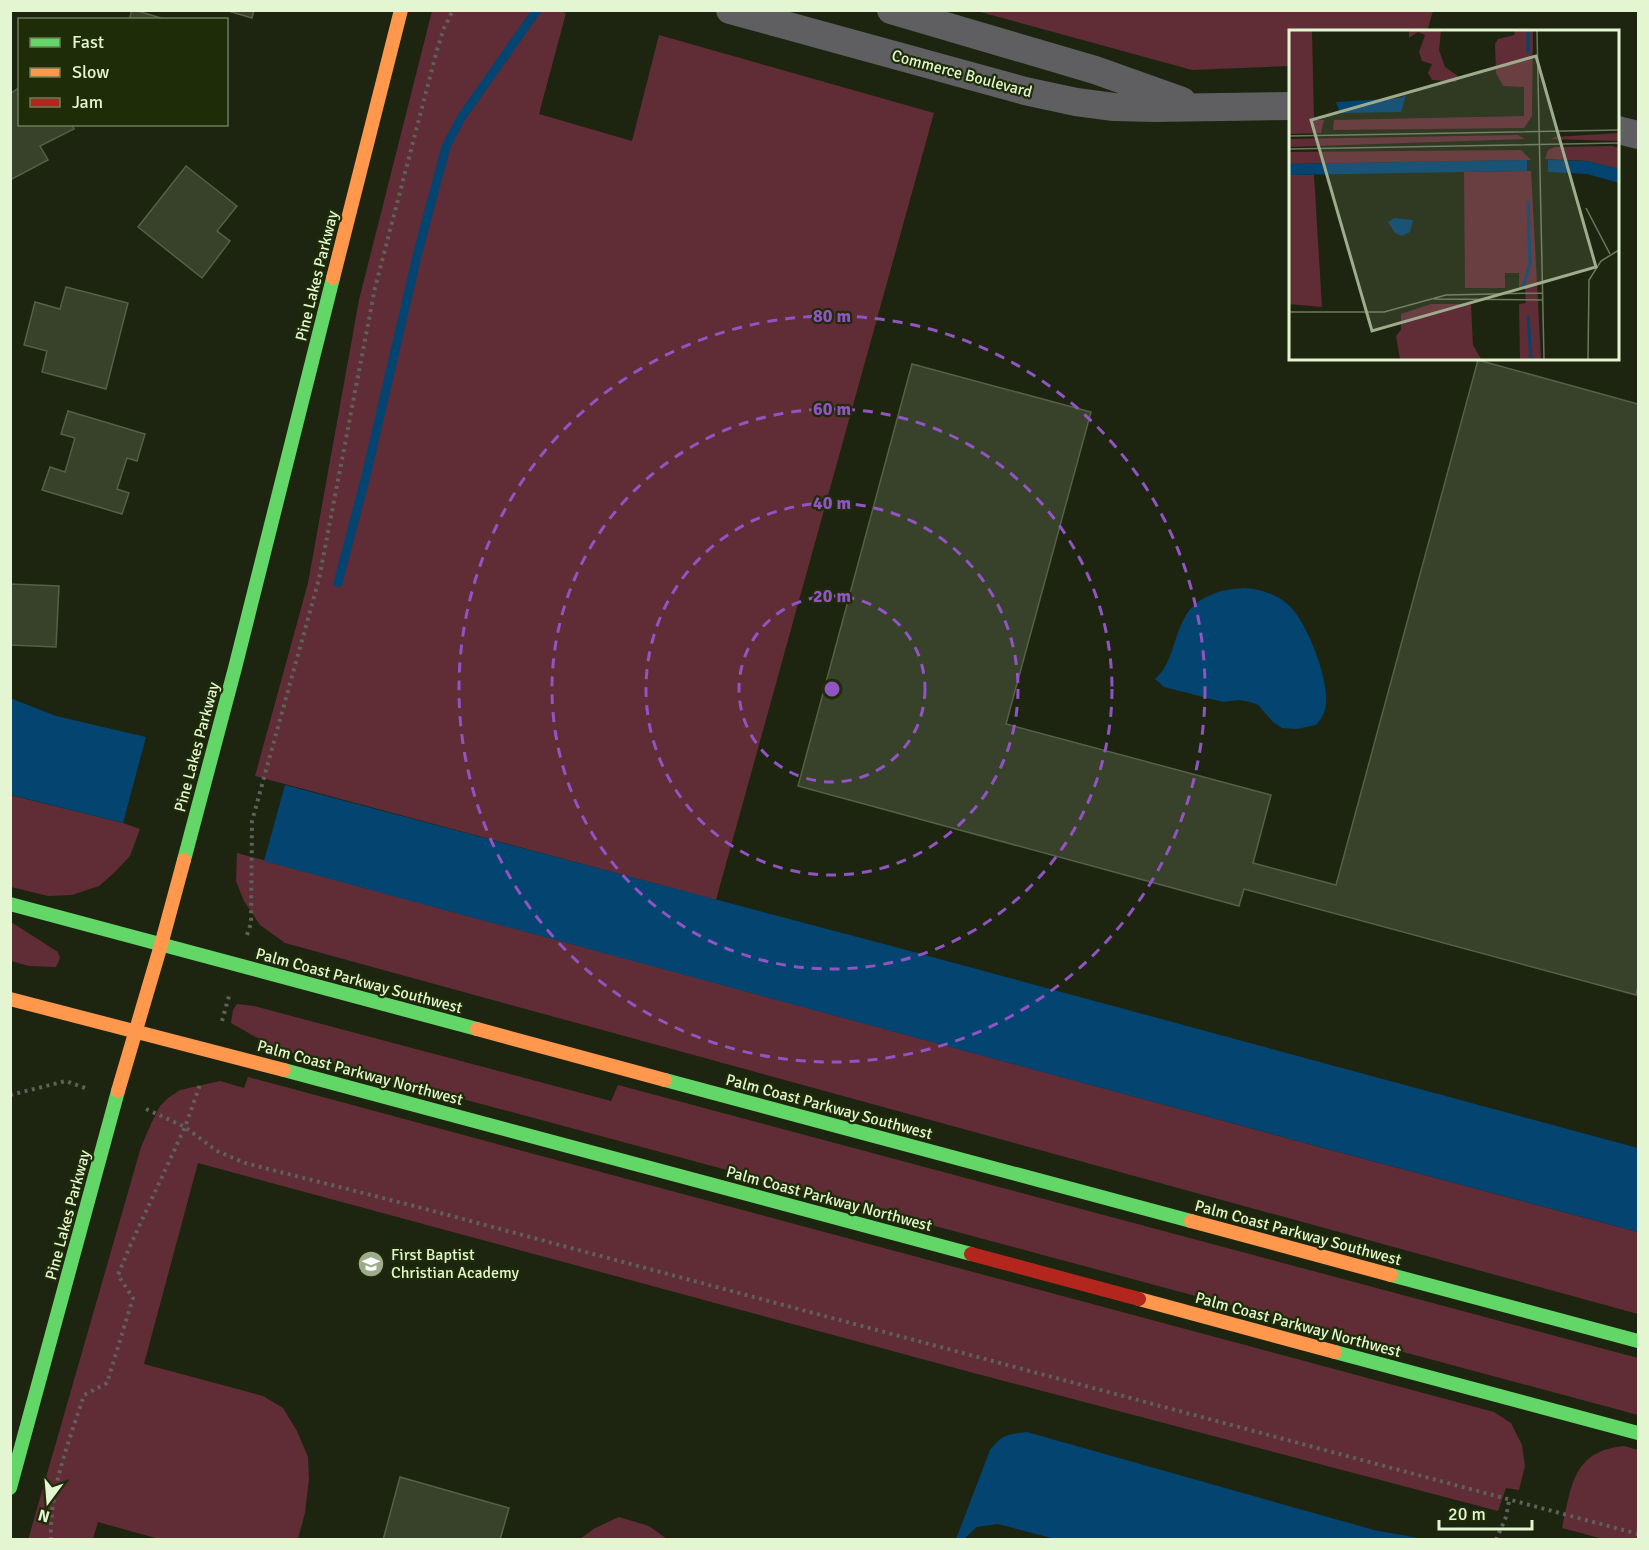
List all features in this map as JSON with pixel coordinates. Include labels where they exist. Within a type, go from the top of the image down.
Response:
[{"type":"main road","name":"Pine Lakes Parkway","points":[[10,1488],[161,945],[238,656],[401,10]]},
{"type":"main road","name":"Palm Coast Parkway Southwest","points":[[10,904],[1638,1341]]},
{"type":"main road","name":"Palm Coast Parkway Northwest","points":[[10,999],[1638,1433]]},
{"type":"street","name":"Commerce Boulevard","points":[[730,10],[1025,92],[1059,99],[1114,107],[1289,106]]},
{"type":"street","name":"Commerce Boulevard","points":[[891,10],[1095,70],[1198,106]]},
{"type":"street","points":[[1619,130],[1638,135]]},
{"type":"path","points":[[51,1539],[50,1522],[59,1475],[84,1395],[107,1383],[134,1298],[118,1275],[185,1127],[239,965],[250,923],[252,821],[319,579],[375,288],[444,28],[453,10]]},
{"type":"path","points":[[10,1095],[66,1081]]},
{"type":"path","points":[[156,1113],[185,1127],[217,1151],[245,1163],[1638,1534]]},
{"type":"path","points":[[1496,1539],[1506,1517],[1509,1501]]},
{"type":"shaded area","points":[[554,10],[566,13],[539,114],[632,141],[659,35],[934,113],[716,900],[255,776],[308,583],[359,300],[432,11]]},
{"type":"shaded area","points":[[1433,10],[1427,30],[1289,30],[1289,66],[1192,70],[977,11]]},
{"type":"shaded area","points":[[10,795],[140,829],[130,856],[99,886],[72,895],[48,896],[11,887]]},
{"type":"shaded area","points":[[237,853],[1638,1232],[1638,1314],[285,943],[260,925],[244,901],[236,881]]},
{"type":"shaded area","points":[[11,922],[58,952],[60,958],[56,967],[29,966],[11,961]]},
{"type":"shaded area","points":[[237,1004],[254,1006],[611,1101],[618,1085],[1638,1358],[1638,1415],[277,1049],[231,1023],[233,1010]]},
{"type":"shaded area","points":[[248,1077],[1494,1412],[1511,1423],[1522,1445],[1525,1466],[1519,1490],[1506,1488],[1498,1511],[970,1372],[198,1163],[144,1364],[263,1396],[283,1408],[297,1431],[308,1457],[309,1479],[305,1513],[298,1539],[159,1539],[98,1522],[93,1539],[28,1540],[141,1147],[151,1124],[160,1106],[180,1090],[220,1081],[244,1088]]},
{"type":"shaded area","points":[[1624,1446],[1638,1450],[1638,1539],[1603,1539],[1562,1528],[1572,1485],[1584,1463],[1607,1449]]},
{"type":"shaded area","points":[[619,1517],[649,1526],[667,1539],[580,1539],[595,1528]]},
{"type":"water","points":[[1245,588],[1266,592],[1285,602],[1301,621],[1308,634],[1320,665],[1326,693],[1325,710],[1316,725],[1297,729],[1282,728],[1273,722],[1258,705],[1239,700],[1223,702],[1164,687],[1155,679],[1166,665],[1180,626],[1190,609],[1203,598],[1228,590]]},
{"type":"water","points":[[10,698],[56,716],[146,737],[123,823],[11,795]]},
{"type":"water","points":[[285,785],[1638,1148],[1638,1232],[264,861]]},
{"type":"water","points":[[1027,1432],[1374,1530],[1424,1539],[1059,1540],[998,1524],[977,1527],[964,1539],[956,1539],[990,1450],[1006,1436]]},
{"type":"building","points":[[134,10],[161,18],[130,18]]},
{"type":"building","points":[[225,10],[254,10],[252,18]]},
{"type":"building","points":[[18,88],[18,126],[73,126],[74,129],[40,146],[48,160],[10,180],[10,94]]},
{"type":"building","points":[[186,166],[237,206],[217,231],[230,241],[202,278],[138,227]]},
{"type":"building","points":[[66,287],[128,303],[106,389],[42,372],[47,351],[24,345],[35,302],[60,309]]},
{"type":"building","points":[[1478,360],[1638,404],[1638,986],[1636,995],[1244,889],[1239,906],[798,786],[912,364],[1091,412],[1006,724],[1271,795],[1253,863],[1336,885]]},
{"type":"building","points":[[68,411],[145,434],[137,461],[127,458],[117,489],[129,493],[122,514],[42,490],[50,467],[65,472],[75,438],[61,434]]},
{"type":"building","points":[[10,584],[59,586],[56,647],[10,645]]},
{"type":"building","points":[[400,1477],[509,1508],[500,1540],[383,1540]]},
{"type":"waterway","points":[[338,583],[366,476],[417,256],[446,147],[461,118],[537,10]]},
{"type":"traffic: fast","points":[[184,860],[333,278]]},
{"type":"traffic: fast","points":[[10,904],[477,1029]]},
{"type":"traffic: fast","points":[[284,1070],[971,1254]]},
{"type":"traffic: fast","points":[[665,1080],[1191,1221]]},
{"type":"traffic: fast","points":[[10,1488],[118,1091]]},
{"type":"traffic: fast","points":[[1391,1275],[1638,1341]]},
{"type":"traffic: fast","points":[[1335,1352],[1638,1433]]},
{"type":"traffic: slow","points":[[333,278],[401,10]]},
{"type":"traffic: slow","points":[[118,1091],[184,860]]},
{"type":"traffic: slow","points":[[10,999],[284,1070]]},
{"type":"traffic: slow","points":[[477,1029],[665,1080]]},
{"type":"traffic: slow","points":[[1191,1221],[1391,1275]]},
{"type":"traffic: slow","points":[[1139,1299],[1335,1352]]},
{"type":"traffic: jam","points":[[971,1254],[1139,1299]]},
{"type":"place","name":"First Baptist Christian Academy","points":[[371,1264]]}]
